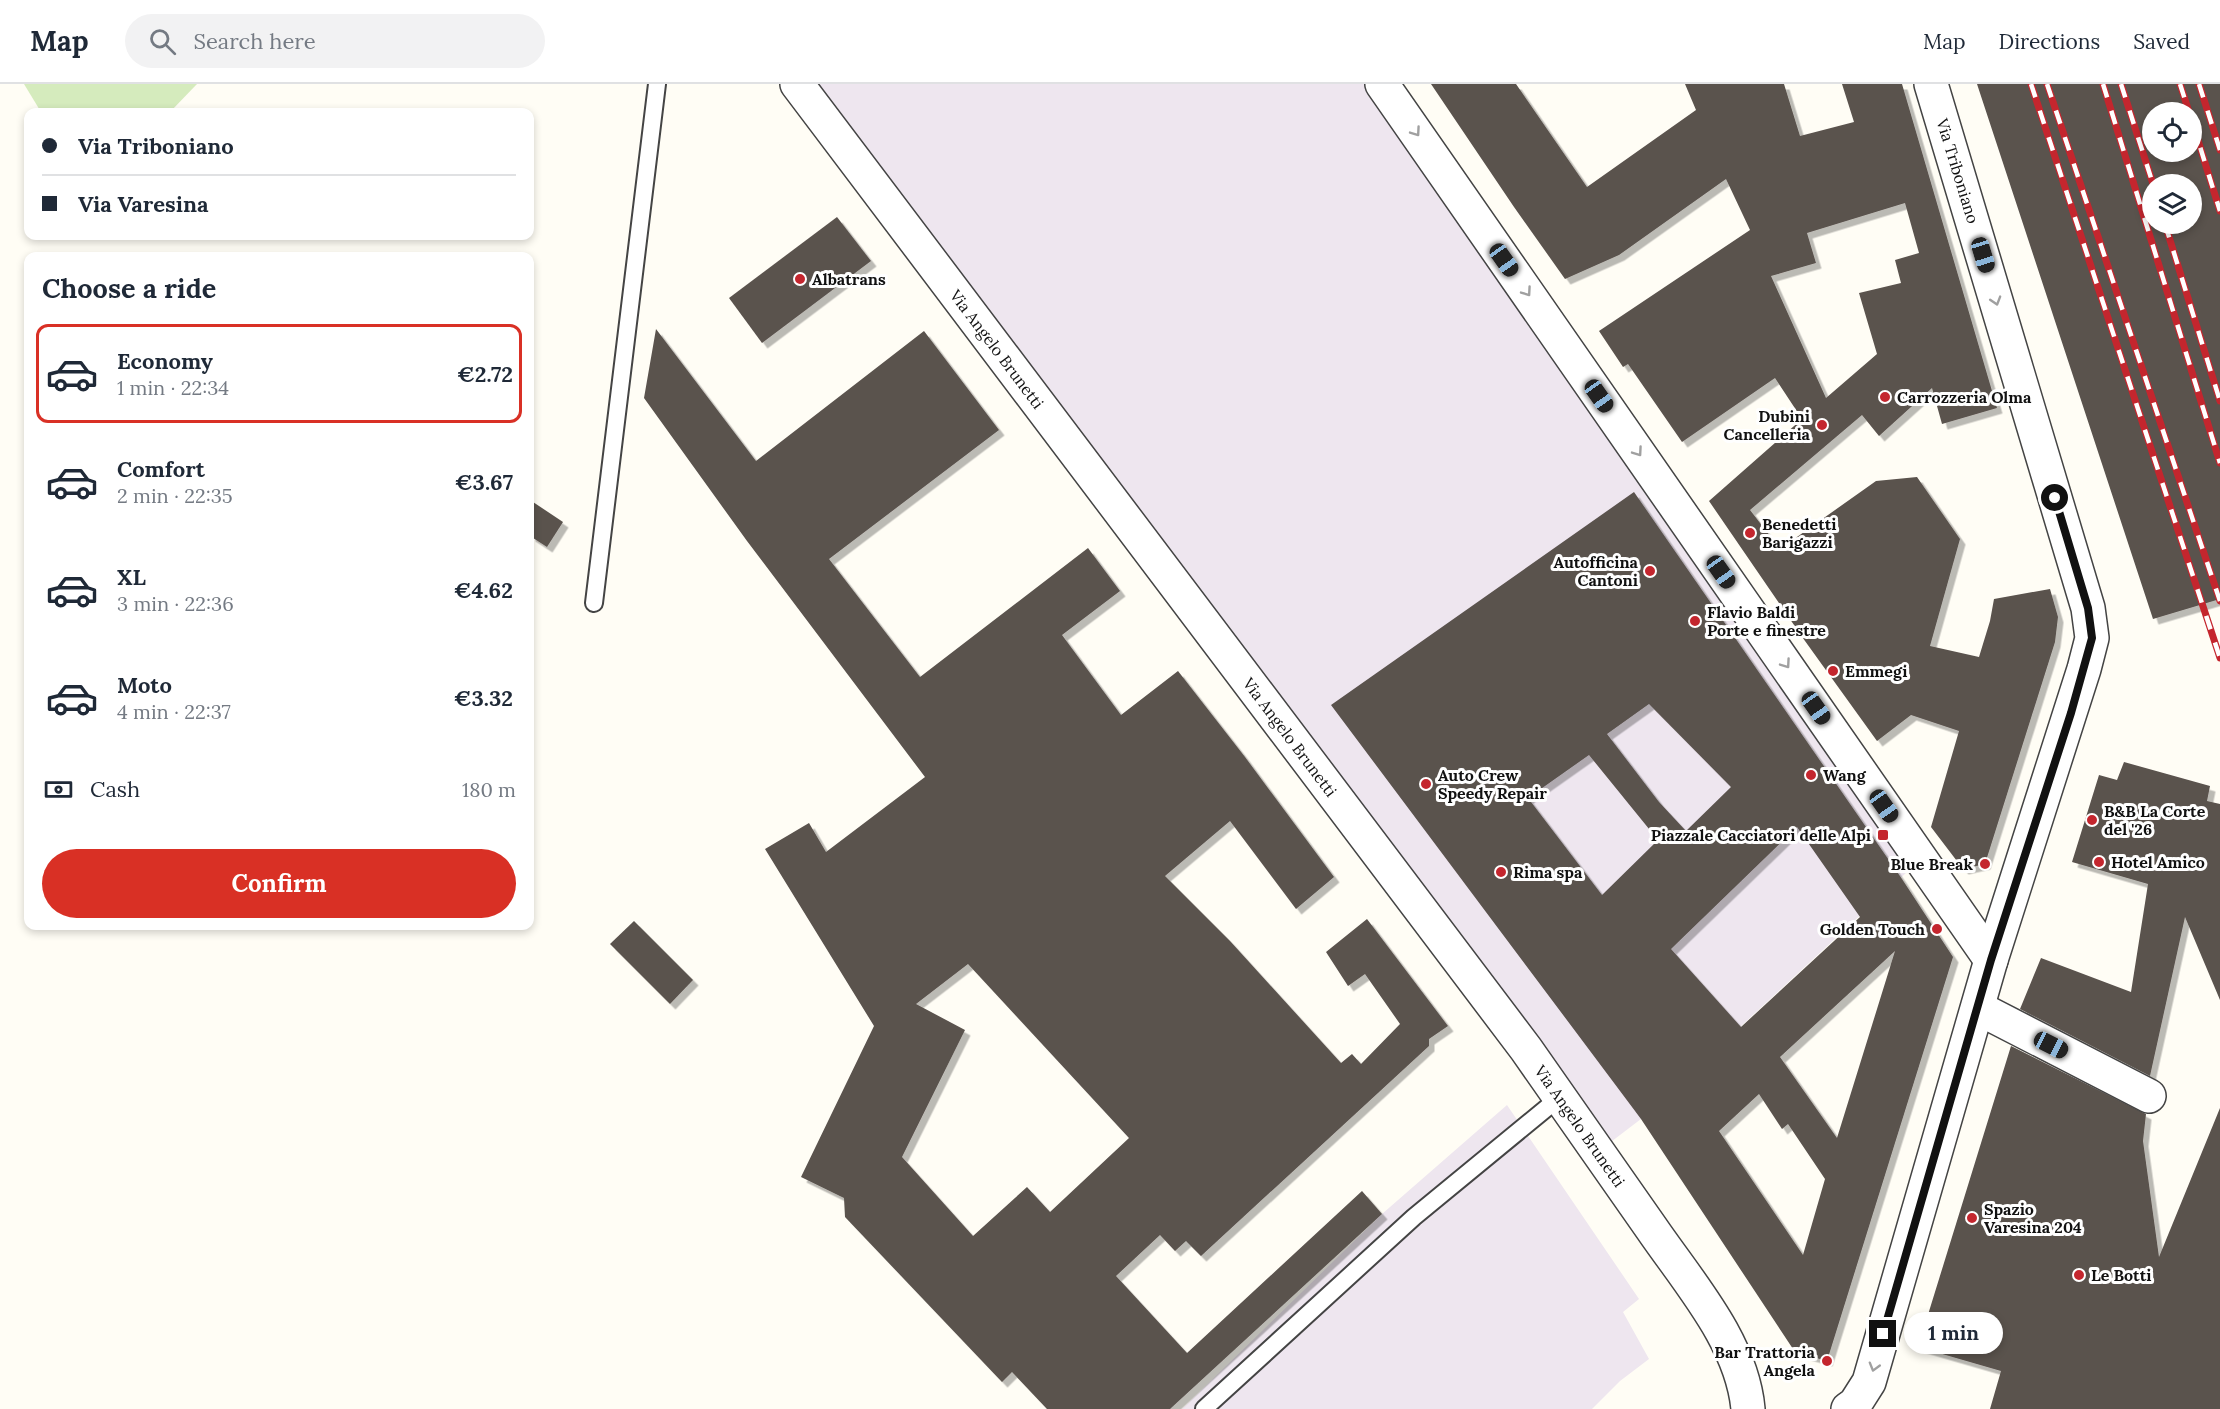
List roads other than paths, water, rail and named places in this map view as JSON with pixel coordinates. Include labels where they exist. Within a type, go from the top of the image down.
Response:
[{"type":"street","name":"Via Angelo Brunetti","points":[[797,84],[1560,1097],[1727,1338],[1747,1395],[1748,1409]]},
{"type":"street","points":[[1382,84],[1991,960],[1869,1382],[1855,1404],[1848,1409]]},
{"type":"street","name":"Via Triboniano","points":[[1931,84],[2085,597],[2092,638],[2071,713],[1991,960]]},
{"type":"street","points":[[1978,1008],[2149,1096]]},
{"type":"lane","points":[[594,603],[657,84]]},
{"type":"lane","points":[[1204,1409],[1414,1217],[1560,1097]]},
{"type":"railway","points":[[2031,84],[2220,658]]},
{"type":"railway","points":[[2047,84],[2220,601]]},
{"type":"railway","points":[[2103,84],[2220,463]]},
{"type":"railway","points":[[2121,84],[2150,174]]},
{"type":"railway","points":[[2180,84],[2186,102]]},
{"type":"railway","points":[[2199,84],[2220,150]]},
{"type":"railway","points":[[2202,153],[2220,211]]},
{"type":"railway","points":[[2168,234],[2220,401]]},
{"type":"place","name":"Albatrans","points":[[800,279]]},
{"type":"place","name":"Carrozzeria Olma","points":[[1885,397]]},
{"type":"place","name":"Dubini Cancelleria","points":[[1822,425]]},
{"type":"place","name":"Benedetti Barigazzi","points":[[1750,533]]},
{"type":"place","name":"Autofficina Cantoni","points":[[1650,571]]},
{"type":"place","name":"Flavio Baldi Porte e finestre","points":[[1695,621]]},
{"type":"place","name":"Emmegi","points":[[1833,671]]},
{"type":"place","name":"Wang","points":[[1811,775]]},
{"type":"place","name":"Auto Crew Speedy Repair","points":[[1426,784]]},
{"type":"place","name":"B&B La Corte del '26","points":[[2092,820]]},
{"type":"place","name":"Piazzale Cacciatori delle Alpi","points":[[1883,835]]},
{"type":"place","name":"Hotel Amico","points":[[2099,862]]},
{"type":"place","name":"Blue Break","points":[[1985,864]]},
{"type":"place","name":"Rima spa","points":[[1501,872]]},
{"type":"place","name":"Golden Touch","points":[[1937,929]]},
{"type":"place","name":"Spazio Varesina 204","points":[[1972,1218]]},
{"type":"place","name":"Le Botti","points":[[2079,1275]]},
{"type":"place","name":"Bar Trattoria Angela","points":[[1827,1361]]}]
